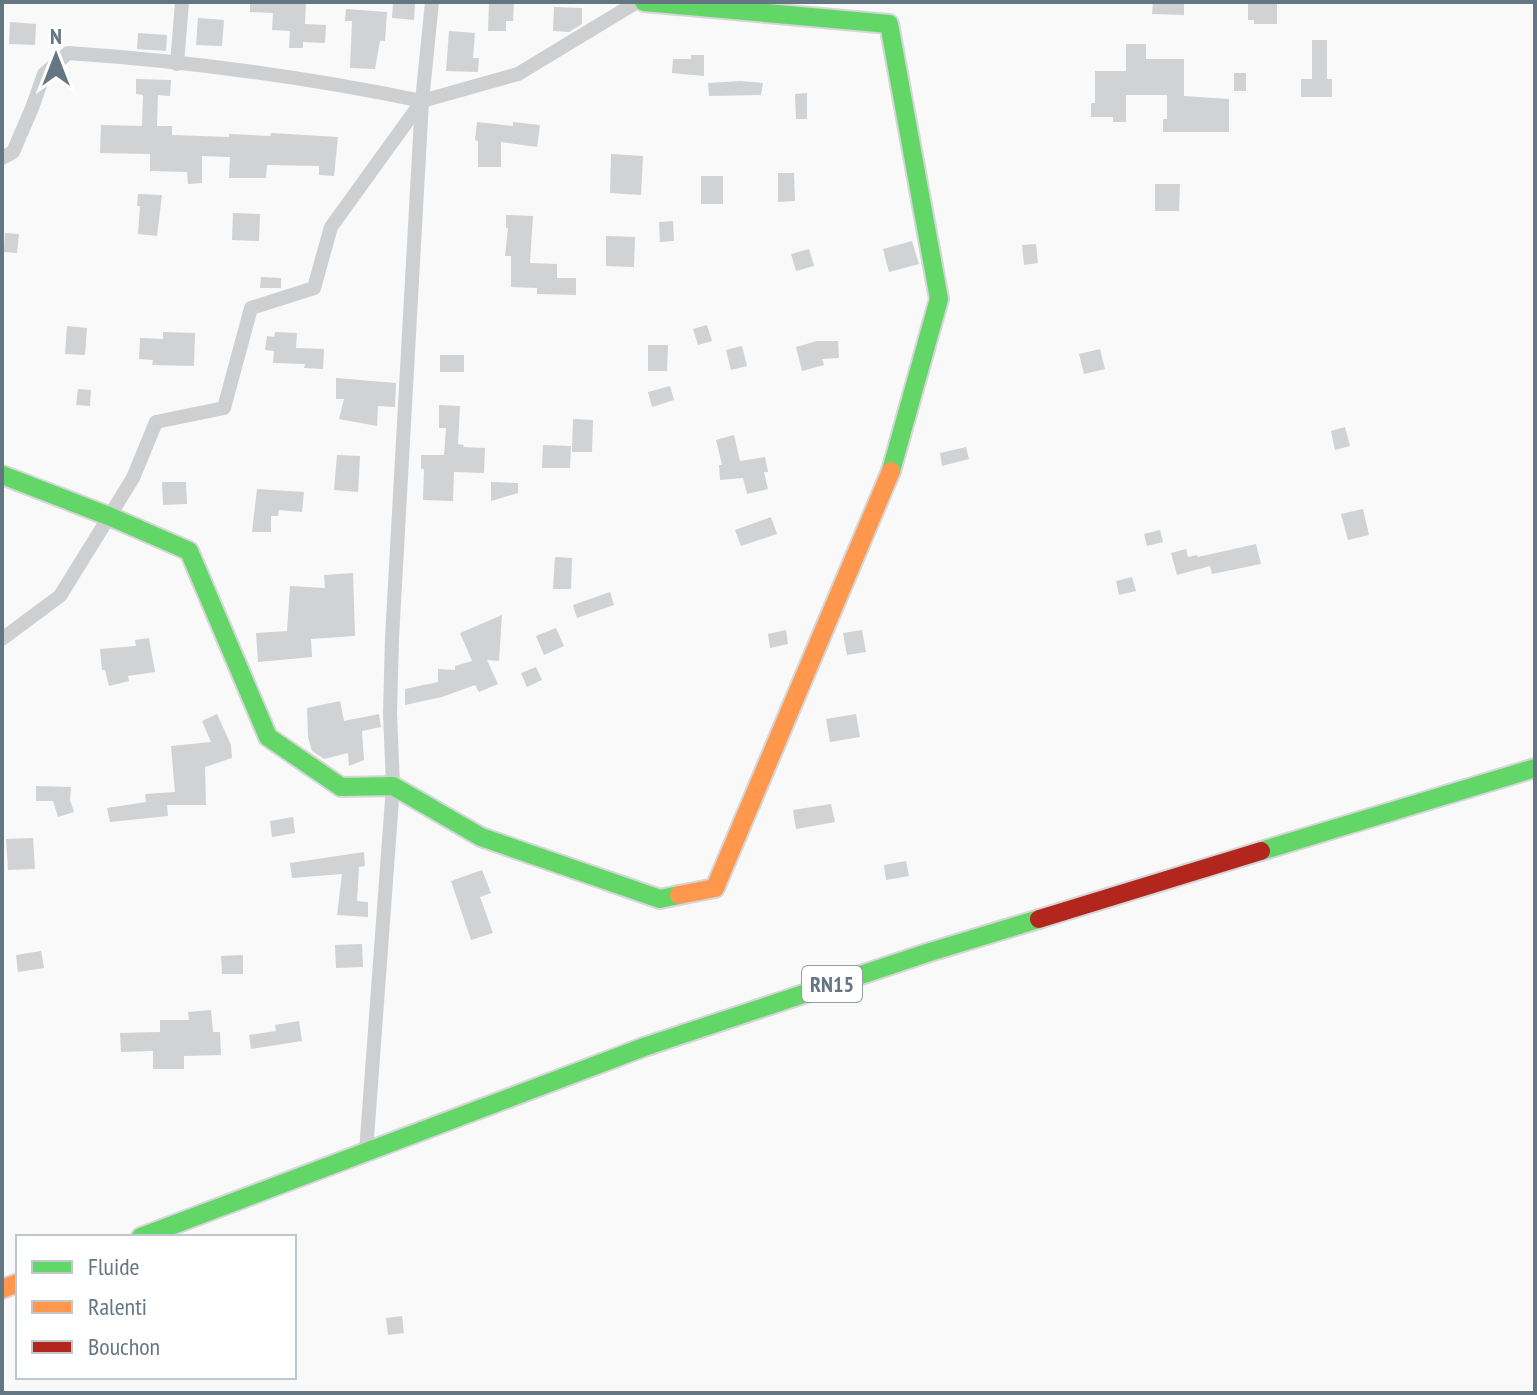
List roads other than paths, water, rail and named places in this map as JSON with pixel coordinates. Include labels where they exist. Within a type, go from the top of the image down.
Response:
[{"type":"street","points":[[177,64],[182,2]]},
{"type":"street","points":[[366,1152],[393,786],[390,713],[392,638],[422,101],[432,2]]},
{"type":"street","points":[[2,158],[13,152],[44,74],[68,53],[334,83],[422,101],[518,74],[637,2]]},
{"type":"street","points":[[2,475],[189,551],[268,737],[341,787],[393,786],[481,837],[660,899],[715,888],[889,479],[939,299],[889,24],[644,2]]},
{"type":"street","points":[[2,639],[60,596],[133,478],[156,422],[224,408],[251,308],[314,288],[331,227],[422,101]]},
{"type":"street","name":"RN15","points":[[146,1235],[644,1047],[930,952],[1535,768]]}]
